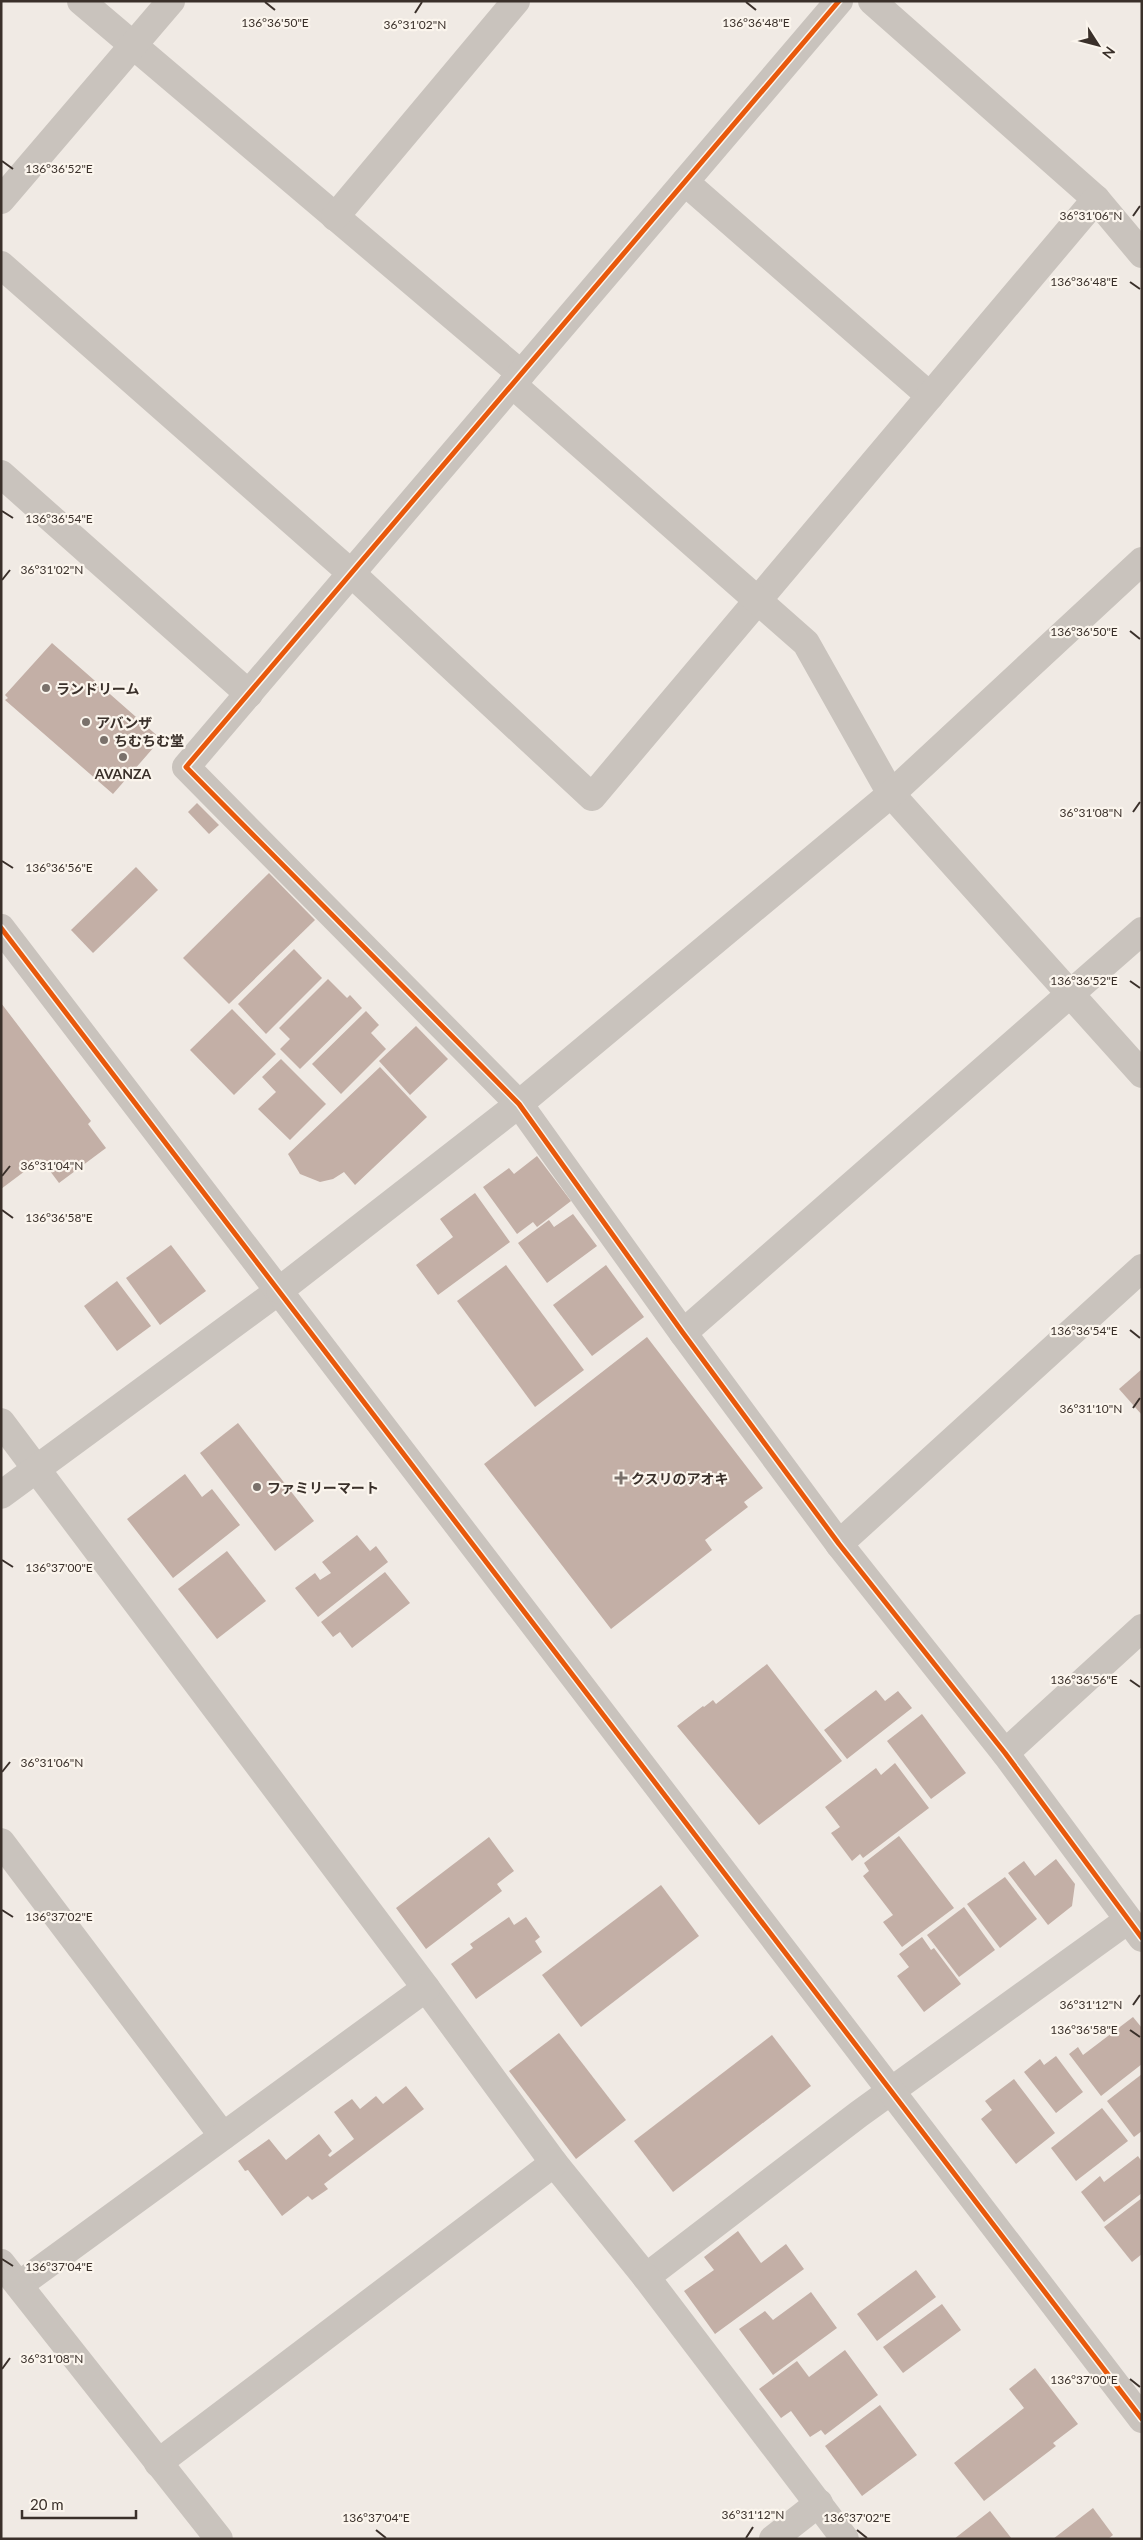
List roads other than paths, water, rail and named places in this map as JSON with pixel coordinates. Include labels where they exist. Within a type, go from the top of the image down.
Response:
[{"type":"street","points":[[80,1],[335,217],[806,643],[891,794],[1142,1074]]},
{"type":"street","points":[[1,200],[171,1]]},
{"type":"street","points":[[335,217],[516,1]]},
{"type":"street","points":[[646,2277],[891,2090],[1135,1929],[1005,1753],[839,1544],[683,1333],[519,1104],[186,768],[838,1]]},
{"type":"street","points":[[872,1],[1096,199],[1142,254]]},
{"type":"street","points":[[685,182],[930,396]]},
{"type":"street","points":[[1,265],[352,573],[592,797],[1096,199]]},
{"type":"street","points":[[1,474],[249,694]]},
{"type":"street","points":[[1,1495],[280,1290],[519,1104],[891,794],[1142,560]]},
{"type":"street","points":[[1,928],[280,1290],[1142,2419]]},
{"type":"street","points":[[683,1333],[1142,931]]},
{"type":"street","points":[[839,1544],[1142,1268]]},
{"type":"street","points":[[1,1422],[426,1988],[554,2163],[646,2277],[845,2539]]},
{"type":"street","points":[[1005,1753],[1142,1628]]},
{"type":"street","points":[[1,1842],[223,2136]]},
{"type":"street","points":[[18,2285],[426,1988]]},
{"type":"street","points":[[158,2463],[554,2163]]},
{"type":"street","points":[[1,2263],[219,2539]]},
{"type":"street","points":[[773,2539],[819,2503]]},
{"type":"place","name":"ランドリーム","points":[[46,688]]},
{"type":"place","name":"アバンザ","points":[[86,722]]},
{"type":"place","name":"ちむちむ堂","points":[[104,740]]},
{"type":"place","name":"AVANZA","points":[[123,757]]},
{"type":"place","name":"クスリのアオキ","points":[[621,1478]]},
{"type":"place","name":"ファミリーマート","points":[[257,1487]]}]
